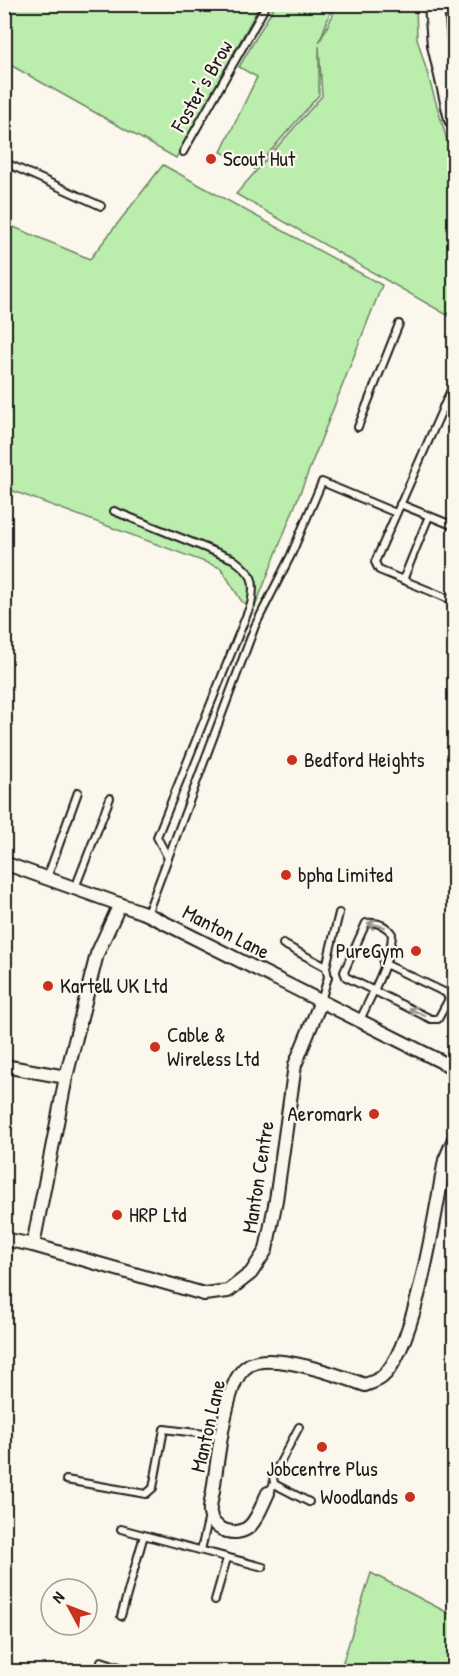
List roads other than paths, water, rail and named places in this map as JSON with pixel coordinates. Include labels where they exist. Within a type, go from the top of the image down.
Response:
[{"type":"street","points":[[434,4],[437,45],[454,119]]},
{"type":"street","name":"Manton Lane","points":[[4,863],[147,914],[454,1068]]},
{"type":"street","points":[[33,1245],[66,1077],[97,954],[120,904]]},
{"type":"street","name":"Manton Centre","points":[[4,1239],[33,1245],[204,1294],[228,1291],[251,1274],[266,1250],[295,1065],[321,1001]]},
{"type":"street","points":[[4,1066],[66,1077]]},
{"type":"street","name":"Manton Lane","points":[[210,1514],[233,1388],[238,1376],[249,1364],[264,1361],[280,1362],[337,1374],[365,1385],[381,1378],[391,1366],[411,1321],[445,1160],[454,1139]]},
{"type":"street","points":[[210,1514],[216,1525],[224,1531],[237,1532],[250,1526],[271,1488]]},
{"type":"lane","name":"Foster's Brow","points":[[183,152],[267,4]]},
{"type":"lane","points":[[4,162],[101,206]]},
{"type":"lane","points":[[358,427],[399,324]]},
{"type":"lane","points":[[454,383],[396,513],[375,567],[454,601]]},
{"type":"lane","points":[[443,407],[454,414]]},
{"type":"lane","points":[[147,914],[251,637],[291,555],[322,482],[396,513]]},
{"type":"lane","points":[[400,504],[454,526]]},
{"type":"lane","points":[[114,511],[233,559],[248,570],[255,586],[251,604],[157,837],[168,858]]},
{"type":"lane","points":[[403,580],[429,516]]},
{"type":"lane","points":[[47,878],[78,792]]},
{"type":"lane","points":[[75,888],[110,798]]},
{"type":"lane","points":[[321,1001],[328,977],[326,967],[339,914]]},
{"type":"lane","points":[[360,1021],[372,991],[383,963],[392,934],[386,927],[374,922],[366,923],[344,972],[346,977],[372,991],[431,1019],[438,1019],[448,999],[446,993],[383,963]]},
{"type":"lane","points":[[283,944],[326,967]]},
{"type":"lane","points":[[298,1427],[273,1476],[271,1488],[309,1502]]},
{"type":"lane","points":[[66,1480],[147,1494],[153,1488],[164,1429],[223,1437]]},
{"type":"lane","points":[[201,1550],[210,1514]]},
{"type":"lane","points":[[121,1529],[263,1567]]},
{"type":"lane","points":[[121,1616],[144,1535]]},
{"type":"lane","points":[[215,1600],[227,1558]]},
{"type":"lane","points":[[101,1661],[135,1671]]},
{"type":"place","name":"Scout Hut","points":[[211,159]]},
{"type":"place","name":"Bedford Heights","points":[[292,760]]},
{"type":"place","name":"bpha Limited","points":[[286,875]]},
{"type":"place","name":"PureGym","points":[[416,951]]},
{"type":"place","name":"Kartell UK Ltd","points":[[48,986]]},
{"type":"place","name":"Cable & Wireless Ltd","points":[[155,1047]]},
{"type":"place","name":"Aeromark","points":[[374,1114]]},
{"type":"place","name":"HRP Ltd","points":[[117,1215]]},
{"type":"place","name":"Jobcentre Plus","points":[[322,1447]]},
{"type":"place","name":"Woodlands","points":[[410,1497]]}]
